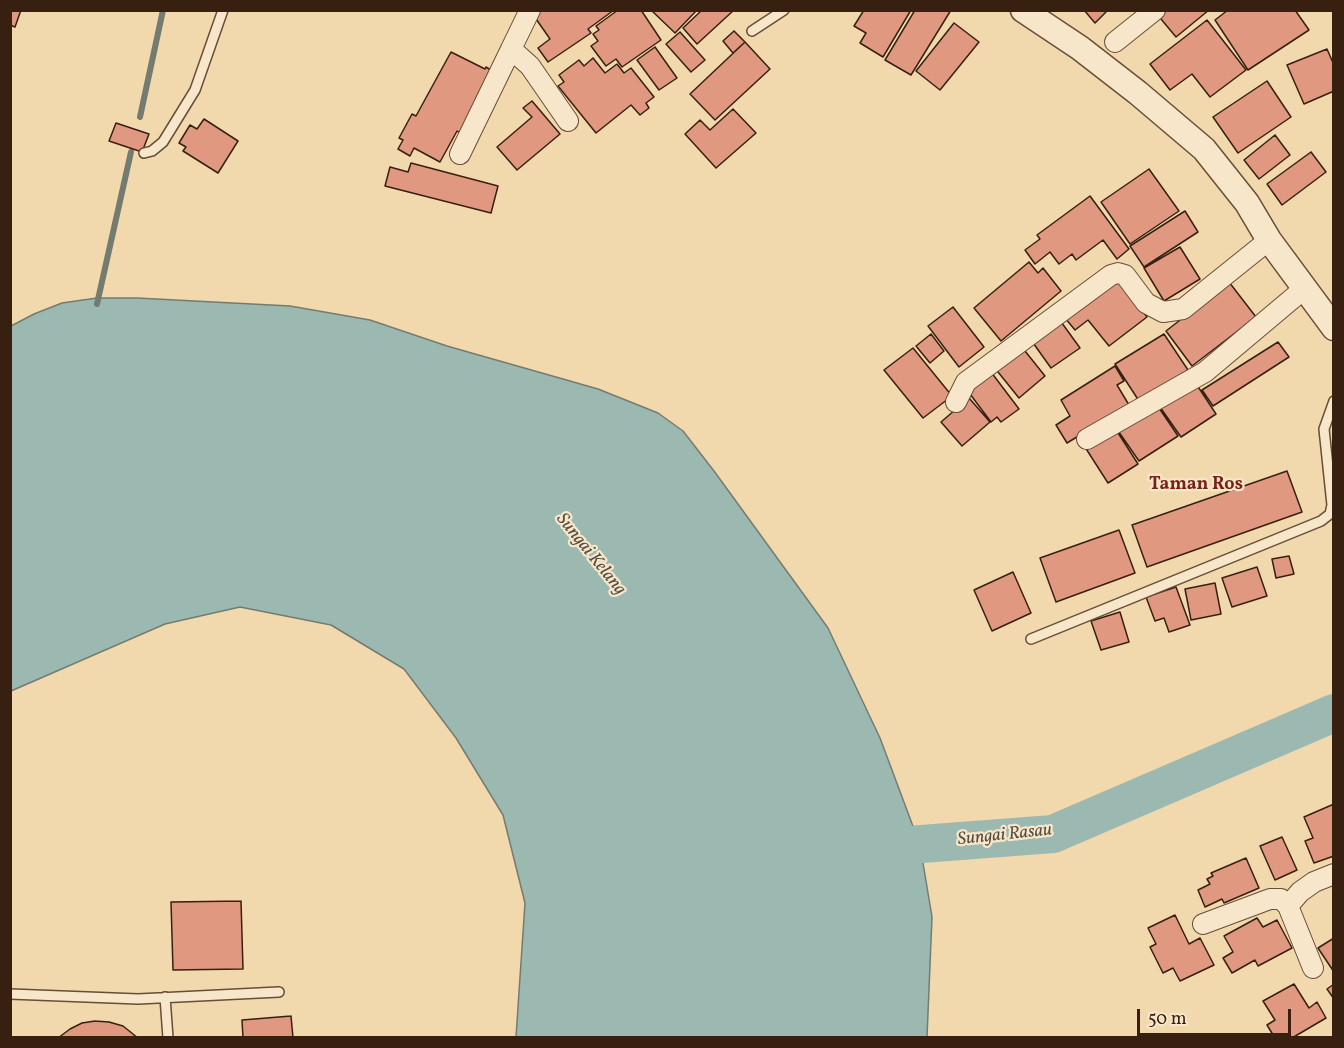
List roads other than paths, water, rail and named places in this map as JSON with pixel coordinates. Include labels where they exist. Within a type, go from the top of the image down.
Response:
[{"type":"street","points":[[460,154],[530,10]]},
{"type":"street","points":[[1023,10],[1080,48],[1138,93],[1204,150],[1247,203],[1269,240],[1334,328]]},
{"type":"street","points":[[1115,42],[1155,10]]},
{"type":"street","points":[[511,49],[530,66],[568,121]]},
{"type":"street","points":[[956,402],[966,382],[1111,275],[1118,273],[1125,275],[1146,303],[1163,312],[1183,309],[1269,240]]},
{"type":"street","points":[[1087,439],[1205,372],[1305,288]]},
{"type":"street","points":[[1288,906],[1300,892],[1314,882],[1334,874]]},
{"type":"street","points":[[1203,924],[1270,899],[1281,899],[1288,906],[1313,968]]},
{"type":"lane","points":[[144,153],[152,151],[163,142],[195,90],[223,10]]},
{"type":"lane","points":[[752,31],[784,10]]},
{"type":"lane","points":[[1031,639],[1321,521],[1330,514],[1332,506],[1324,429],[1334,401]]},
{"type":"lane","points":[[10,994],[138,999],[279,992]]},
{"type":"lane","points":[[165,998],[168,1038]]},
{"type":"water","name":"Sungai Kelang","points":[[97,298],[290,306],[370,320],[447,346],[598,389],[658,413],[683,431],[828,628],[880,738],[920,845],[932,917],[927,1037],[516,1037],[525,903],[503,815],[456,738],[404,669],[331,625],[240,607],[165,624],[11,691],[11,326],[62,303]]},
{"type":"waterway","points":[[140,117],[163,10]]},
{"type":"waterway","points":[[97,304],[131,152]]},
{"type":"waterway","name":"Sungai Rasau","points":[[869,848],[1053,834],[1334,713]]},
{"type":"district","name":"Taman Ros","points":[[1196,486]]}]
